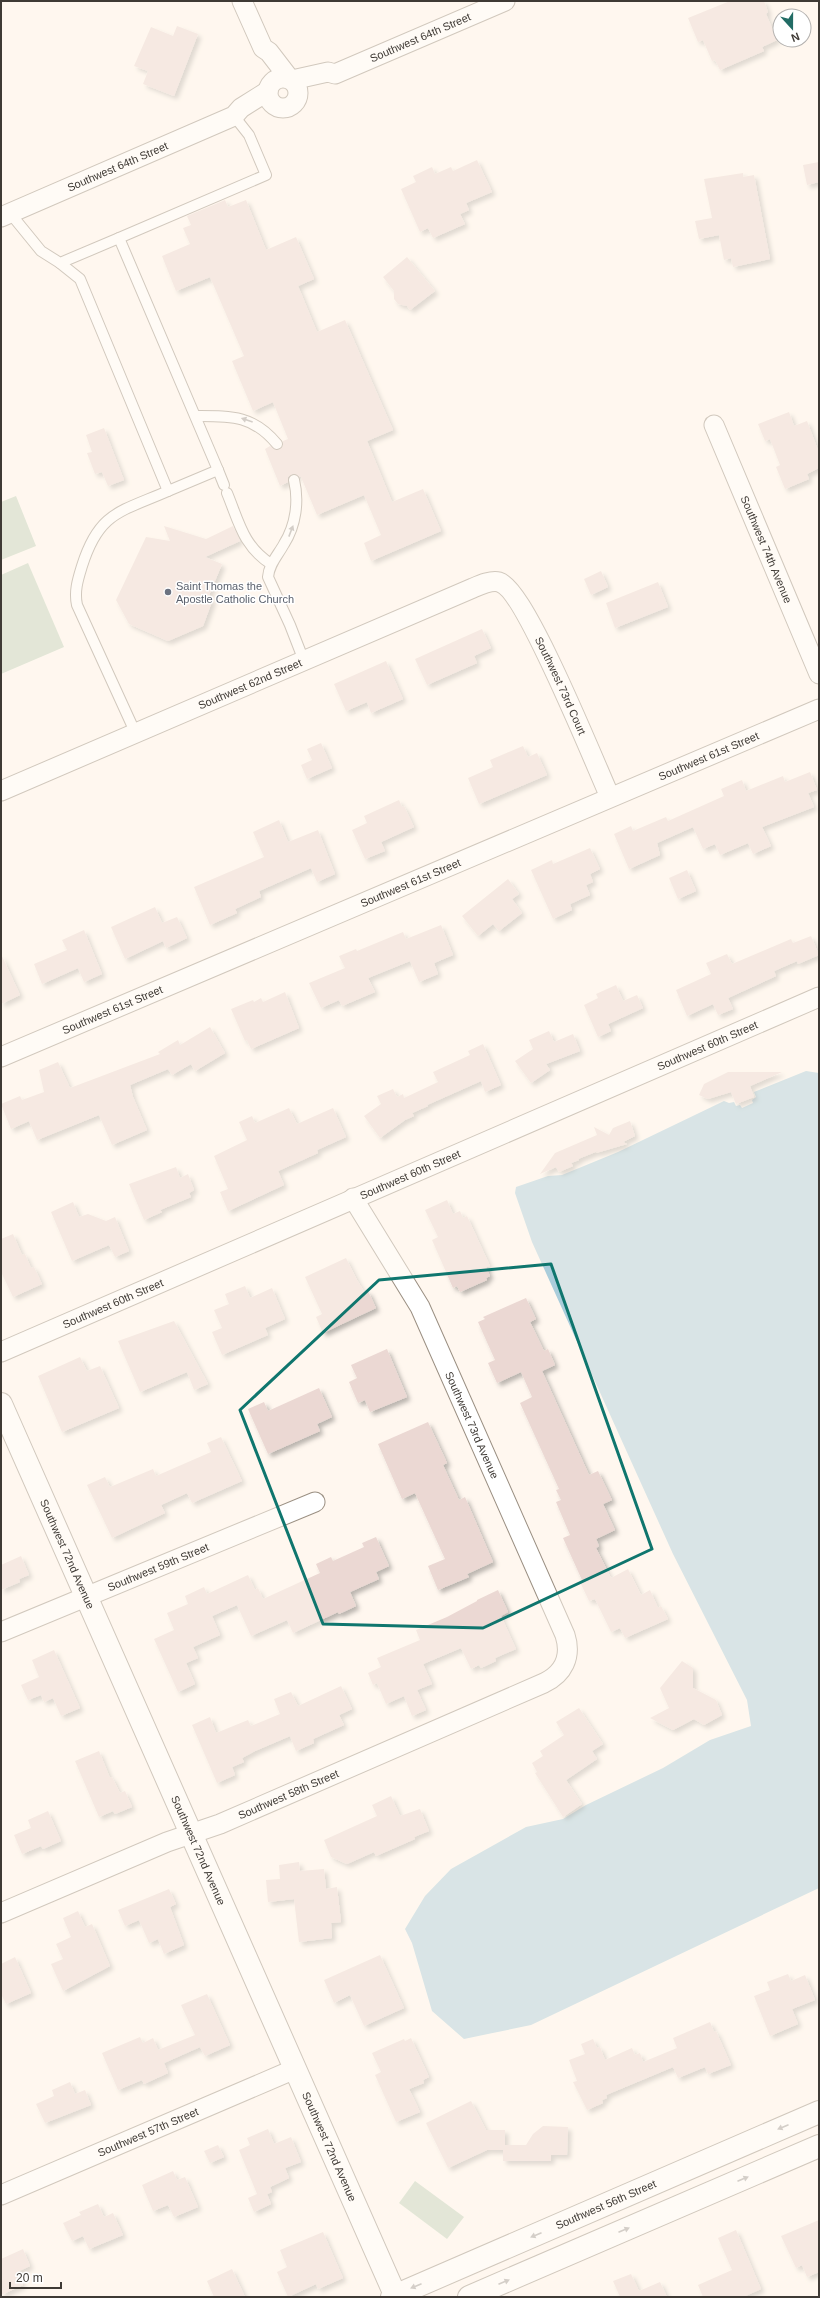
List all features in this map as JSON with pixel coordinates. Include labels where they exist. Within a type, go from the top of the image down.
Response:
[{"type":"street","points":[[242,1],[263,48],[269,52],[298,88],[296,100]]},
{"type":"street","name":"Southwest 64th Street","points":[[335,74],[328,72],[291,79],[279,78],[270,84],[271,96],[286,108],[296,100],[330,81],[335,74],[505,1]]},
{"type":"street","points":[[263,48],[261,53],[271,96]]},
{"type":"street","name":"Southwest 64th Street","points":[[6,215],[234,116],[243,117],[271,96]]},
{"type":"street","name":"Southwest 74th Avenue","points":[[714,425],[819,674]]},
{"type":"street","name":"Southwest 62nd Street","points":[[1,791],[473,588],[487,583],[499,582]]},
{"type":"street","name":"Southwest 73rd Court","points":[[499,582],[511,591],[530,621],[610,797]]},
{"type":"street","name":"Southwest 61st Street","points":[[1,1057],[819,709]]},
{"type":"street","name":"Southwest 60th Street","points":[[1,1352],[353,1198],[819,998]]},
{"type":"street","name":"Southwest 73rd Avenue","points":[[353,1198],[420,1307],[565,1635],[568,1647],[566,1661]]},
{"type":"street","name":"Southwest 72nd Avenue","points":[[1,1404],[395,2296]]},
{"type":"street","name":"Southwest 59th Street","points":[[1,1632],[315,1502]]},
{"type":"street","name":"Southwest 58th Street","points":[[1,1913],[167,1842],[220,1824],[544,1683],[560,1673],[566,1661]]},
{"type":"street","name":"Southwest 57th Street","points":[[1,2195],[295,2069]]},
{"type":"street","name":"Southwest 56th Street","points":[[395,2296],[819,2112]]},
{"type":"street","points":[[469,2297],[819,2146]]},
{"type":"lane","points":[[60,263],[266,174],[249,135],[234,116]]},
{"type":"lane","points":[[6,215],[41,251],[60,263],[80,279],[168,491]]},
{"type":"lane","points":[[119,238],[196,416],[249,545],[258,556],[271,564]]},
{"type":"lane","points":[[196,416],[230,417],[251,422],[265,430],[278,444]]},
{"type":"lane","points":[[136,734],[76,605],[76,593],[89,547],[103,524],[115,514],[218,470]]},
{"type":"lane","points":[[294,480],[296,506],[293,525],[271,564],[268,577],[290,625],[304,661]]},
{"type":"highlighted area","points":[[551,1264],[652,1549],[483,1628],[323,1624],[240,1410],[379,1280]]},
{"type":"green space","points":[[16,496],[36,546],[1,560],[1,502]]},
{"type":"green space","points":[[28,563],[64,647],[1,674],[1,575]]},
{"type":"green space","points":[[415,2181],[464,2217],[447,2239],[399,2203]]},
{"type":"water","points":[[806,1071],[819,1073],[819,1888],[531,2025],[464,2039],[432,2011],[412,1943],[405,1929],[425,1896],[451,1869],[526,1827],[563,1819],[586,1805],[663,1768],[710,1740],[751,1726],[747,1700],[673,1554],[532,1242],[515,1193],[516,1187],[548,1176],[562,1175],[618,1152],[724,1101],[729,1103],[734,1102],[736,1106],[740,1105],[742,1108],[753,1103],[752,1100],[756,1097],[754,1092]]},
{"type":"building","points":[[730,1],[764,1],[768,12],[766,14],[772,28],[772,42],[762,47],[764,51],[720,70],[715,60],[712,61],[703,40],[698,42],[688,18]]},
{"type":"building","points":[[177,26],[198,34],[174,96],[143,84],[148,71],[134,66],[151,27],[173,36]]},
{"type":"building","points":[[477,160],[492,192],[466,203],[469,210],[460,214],[465,224],[433,238],[428,228],[420,232],[401,189],[416,182],[413,176],[432,167],[435,174],[451,167],[453,171]]},
{"type":"building","points":[[819,162],[819,182],[807,185],[803,165]]},
{"type":"building","points":[[743,173],[743,177],[754,175],[770,259],[733,267],[731,258],[724,260],[719,235],[699,239],[695,221],[712,218],[704,179]]},
{"type":"building","points":[[225,200],[228,207],[246,200],[266,250],[296,237],[314,279],[298,286],[317,332],[345,320],[393,430],[367,441],[392,502],[423,489],[441,531],[371,561],[364,543],[381,535],[364,495],[317,515],[301,477],[292,474],[288,477],[288,482],[280,486],[265,449],[270,446],[279,450],[283,446],[283,441],[288,439],[273,402],[253,411],[232,361],[244,356],[210,277],[176,291],[162,256],[190,244],[183,228],[191,225],[187,216]]},
{"type":"building","points":[[407,257],[435,291],[410,310],[407,306],[398,304],[394,299],[394,291],[383,277]]},
{"type":"building","points":[[789,412],[794,426],[807,421],[819,453],[819,468],[807,474],[809,479],[785,489],[776,467],[780,465],[770,439],[765,441],[758,424]]},
{"type":"building","points":[[104,428],[124,480],[108,486],[102,472],[95,474],[87,453],[92,452],[86,435]]},
{"type":"building","points":[[164,526],[206,539],[233,526],[240,541],[205,557],[222,564],[208,598],[213,599],[203,626],[168,641],[129,624],[116,600],[146,537],[170,541]]},
{"type":"building","points":[[601,571],[608,587],[591,595],[584,579]]},
{"type":"building","points":[[658,582],[668,607],[615,628],[606,603]]},
{"type":"building","points":[[482,629],[491,648],[474,656],[477,663],[427,685],[415,659]]},
{"type":"building","points":[[386,661],[403,699],[371,713],[367,702],[346,711],[334,684]]},
{"type":"building","points":[[321,743],[332,768],[307,779],[301,765],[312,760],[307,749]]},
{"type":"building","points":[[523,746],[528,757],[537,753],[547,775],[479,804],[468,778],[493,767],[490,760]]},
{"type":"building","points":[[810,772],[817,790],[808,793],[814,807],[762,827],[771,846],[753,854],[748,843],[720,855],[715,844],[703,849],[693,827],[657,843],[660,855],[629,869],[614,834],[631,826],[633,831],[666,817],[668,821],[724,796],[721,789],[742,780],[746,791],[783,776],[785,782]]},
{"type":"building","points":[[399,800],[402,807],[404,806],[414,827],[381,842],[385,851],[365,859],[352,830],[367,823],[364,816]]},
{"type":"building","points":[[279,820],[288,842],[318,830],[335,874],[317,882],[311,868],[259,891],[261,897],[235,909],[237,913],[210,925],[194,887],[264,857],[253,832]]},
{"type":"building","points":[[590,848],[600,869],[590,874],[593,882],[586,885],[590,895],[570,904],[572,910],[553,919],[531,870],[552,860],[553,864]]},
{"type":"building","points":[[687,870],[696,891],[678,899],[669,878]]},
{"type":"building","points":[[508,879],[519,894],[512,899],[522,913],[499,931],[493,924],[478,936],[462,916]]},
{"type":"building","points":[[155,907],[162,923],[177,917],[187,938],[166,948],[163,941],[125,959],[111,927]]},
{"type":"building","points":[[441,925],[453,955],[434,963],[438,974],[419,982],[410,961],[368,978],[375,992],[342,1006],[339,1000],[321,1008],[309,983],[345,968],[339,956],[356,949],[357,951],[403,932],[406,939]]},
{"type":"building","points":[[84,930],[102,974],[84,982],[78,968],[42,984],[34,964],[67,950],[62,940]]},
{"type":"building","points":[[811,936],[819,955],[798,964],[797,961],[774,971],[776,976],[728,998],[733,1009],[718,1015],[713,1004],[687,1016],[676,990],[711,974],[706,963],[727,954],[732,964],[791,939],[793,943]]},
{"type":"building","points":[[1,954],[20,995],[1,1004]]},
{"type":"building","points":[[616,985],[623,1001],[637,995],[643,1008],[608,1024],[611,1031],[598,1037],[584,1005],[598,998],[596,994]]},
{"type":"building","points":[[285,992],[299,1028],[251,1049],[247,1040],[245,1041],[231,1009],[253,1000],[254,1002],[261,998],[263,1002]]},
{"type":"building","points":[[210,1027],[225,1053],[195,1071],[191,1064],[172,1075],[168,1069],[130,1085],[133,1097],[147,1130],[112,1145],[99,1115],[37,1140],[29,1121],[11,1129],[1,1104],[20,1096],[22,1100],[44,1092],[39,1070],[58,1062],[70,1088],[160,1054],[158,1052],[178,1040],[180,1045]]},
{"type":"building","points":[[549,1031],[554,1042],[573,1034],[580,1051],[546,1064],[550,1070],[531,1083],[515,1061],[533,1049],[529,1040]]},
{"type":"building","points":[[483,1044],[501,1085],[485,1092],[481,1081],[412,1113],[414,1116],[405,1120],[380,1138],[364,1116],[381,1104],[377,1096],[393,1089],[397,1097],[403,1094],[404,1098],[438,1082],[433,1072],[470,1055],[468,1051]]},
{"type":"building","points":[[728,1072],[782,1072],[750,1086],[754,1097],[736,1104],[731,1092],[708,1099],[699,1095],[704,1084]]},
{"type":"building","points":[[289,1108],[297,1124],[333,1108],[346,1137],[317,1150],[318,1153],[278,1171],[284,1185],[228,1211],[220,1192],[228,1189],[214,1156],[247,1140],[239,1122],[252,1116],[255,1123]]},
{"type":"building","points":[[630,1121],[635,1136],[623,1142],[627,1144],[596,1153],[598,1151],[578,1159],[579,1160],[571,1163],[573,1166],[559,1172],[556,1167],[540,1174],[555,1153],[597,1135],[594,1127],[609,1135],[613,1128]]},
{"type":"building","points":[[176,1167],[180,1178],[188,1174],[194,1190],[189,1193],[191,1197],[160,1210],[162,1212],[144,1220],[129,1184]]},
{"type":"building","points":[[447,1200],[453,1214],[460,1211],[463,1218],[467,1216],[490,1266],[486,1267],[490,1276],[486,1278],[487,1280],[460,1292],[457,1286],[453,1288],[432,1240],[438,1237],[425,1210]]},
{"type":"building","points":[[73,1202],[79,1217],[88,1214],[106,1221],[115,1217],[129,1251],[115,1257],[109,1245],[72,1261],[51,1212]]},
{"type":"building","points":[[13,1234],[22,1255],[25,1254],[31,1268],[34,1267],[42,1284],[13,1297],[1,1272],[1,1239]]},
{"type":"building","points":[[346,1258],[365,1293],[368,1291],[376,1308],[323,1333],[316,1317],[322,1314],[305,1277]]},
{"type":"building","points":[[245,1286],[250,1298],[272,1288],[285,1319],[265,1328],[268,1335],[222,1355],[212,1332],[222,1328],[214,1310],[229,1304],[225,1294]]},
{"type":"building","points":[[526,1298],[536,1319],[530,1322],[544,1351],[548,1349],[555,1365],[542,1371],[589,1475],[598,1471],[612,1500],[603,1504],[615,1530],[596,1539],[599,1546],[596,1548],[611,1578],[628,1569],[641,1595],[650,1590],[658,1608],[661,1606],[668,1619],[625,1638],[620,1628],[611,1632],[595,1599],[589,1601],[580,1582],[582,1580],[563,1538],[570,1535],[556,1502],[561,1500],[556,1490],[559,1489],[520,1403],[532,1397],[521,1372],[497,1383],[488,1363],[495,1360],[478,1322],[485,1319],[483,1317]]},
{"type":"building","points":[[174,1321],[208,1384],[194,1390],[187,1372],[140,1392],[118,1341]]},
{"type":"building","points":[[387,1349],[407,1397],[370,1412],[365,1400],[358,1403],[349,1382],[357,1378],[351,1365]]},
{"type":"building","points":[[80,1357],[87,1371],[100,1366],[119,1408],[62,1432],[38,1376]]},
{"type":"building","points":[[319,1388],[332,1417],[317,1424],[320,1431],[268,1454],[248,1409],[264,1402],[268,1411]]},
{"type":"building","points":[[428,1422],[447,1463],[443,1465],[459,1500],[465,1497],[493,1562],[467,1574],[469,1577],[438,1590],[428,1566],[445,1559],[415,1493],[402,1499],[378,1444]]},
{"type":"building","points":[[221,1437],[242,1481],[192,1503],[187,1493],[161,1505],[165,1513],[112,1538],[87,1485],[105,1477],[110,1487],[153,1469],[156,1476],[211,1452],[207,1443]]},
{"type":"building","points":[[376,1537],[389,1566],[376,1572],[379,1579],[350,1592],[356,1606],[339,1614],[338,1612],[293,1633],[287,1620],[251,1636],[237,1605],[212,1616],[220,1635],[193,1647],[198,1658],[186,1663],[195,1684],[178,1692],[154,1639],[174,1630],[167,1613],[188,1604],[185,1596],[204,1587],[207,1594],[248,1575],[255,1590],[258,1588],[263,1599],[320,1573],[316,1564],[331,1557],[333,1561],[364,1547],[362,1543]]},
{"type":"building","points":[[21,1556],[29,1575],[19,1579],[20,1582],[1,1590],[1,1565]]},
{"type":"building","points":[[498,1590],[508,1612],[501,1616],[516,1649],[495,1658],[496,1661],[481,1668],[479,1665],[471,1669],[461,1648],[423,1664],[432,1684],[417,1690],[426,1710],[412,1716],[404,1696],[386,1704],[377,1683],[373,1685],[368,1673],[381,1667],[377,1658],[420,1640],[416,1630],[447,1617]]},
{"type":"building","points":[[54,1650],[80,1708],[61,1716],[53,1698],[44,1702],[41,1695],[28,1700],[21,1685],[39,1677],[32,1660]]},
{"type":"building","points":[[682,1661],[693,1668],[693,1688],[716,1700],[722,1715],[704,1725],[694,1719],[673,1730],[650,1718],[669,1708],[660,1688]]},
{"type":"building","points":[[341,1686],[352,1709],[339,1715],[344,1725],[313,1739],[314,1743],[296,1751],[290,1736],[255,1751],[242,1758],[244,1762],[232,1767],[235,1775],[217,1783],[192,1725],[210,1717],[216,1733],[248,1720],[251,1726],[280,1714],[274,1699],[291,1692],[298,1706]]},
{"type":"building","points":[[579,1708],[603,1744],[592,1751],[597,1759],[566,1780],[582,1804],[563,1817],[535,1773],[537,1772],[532,1763],[543,1756],[540,1751],[564,1735],[556,1722]]},
{"type":"building","points":[[99,1751],[110,1778],[112,1777],[120,1793],[125,1791],[132,1807],[115,1814],[113,1811],[99,1817],[75,1761]]},
{"type":"building","points":[[391,1796],[400,1816],[420,1809],[429,1831],[414,1837],[415,1839],[376,1856],[374,1852],[347,1864],[331,1857],[324,1840],[377,1816],[372,1805]]},
{"type":"building","points":[[48,1811],[61,1841],[43,1849],[41,1846],[22,1854],[14,1835],[31,1828],[28,1820]]},
{"type":"building","points":[[299,1862],[300,1871],[324,1869],[326,1889],[337,1887],[341,1922],[331,1923],[332,1938],[299,1942],[294,1899],[268,1902],[266,1880],[280,1879],[279,1865]]},
{"type":"building","points":[[169,1889],[176,1904],[170,1907],[184,1945],[164,1954],[158,1939],[149,1943],[139,1920],[125,1926],[118,1910]]},
{"type":"building","points":[[78,1911],[85,1927],[92,1924],[110,1966],[63,1991],[51,1964],[63,1959],[56,1944],[71,1937],[63,1918]]},
{"type":"building","points":[[380,1955],[404,2008],[364,2026],[350,1995],[334,2003],[324,1980]]},
{"type":"building","points":[[15,1957],[31,1993],[6,2004],[1,1994],[1,1964]]},
{"type":"building","points":[[788,1974],[791,1981],[805,1975],[815,2000],[792,2009],[798,2024],[770,2036],[754,1996],[770,1990],[767,1982]]},
{"type":"building","points":[[207,1994],[230,2045],[205,2056],[200,2047],[164,2063],[168,2073],[144,2084],[142,2080],[118,2090],[102,2053],[140,2037],[143,2043],[153,2038],[158,2050],[195,2035],[181,2005]]},
{"type":"building","points":[[710,2022],[714,2032],[716,2031],[731,2065],[708,2074],[705,2067],[678,2078],[673,2067],[606,2095],[607,2098],[602,2100],[603,2103],[587,2110],[573,2082],[577,2081],[569,2060],[585,2054],[581,2044],[593,2039],[597,2048],[600,2047],[605,2060],[632,2048],[635,2055],[640,2053],[643,2062],[677,2048],[673,2038]]},
{"type":"building","points":[[411,2038],[429,2077],[423,2080],[424,2083],[409,2089],[420,2112],[396,2122],[375,2075],[381,2072],[372,2053],[404,2039],[405,2041]]},
{"type":"building","points":[[70,2082],[75,2094],[85,2090],[91,2105],[45,2123],[36,2104],[54,2096],[52,2090]]},
{"type":"building","points":[[471,2101],[486,2130],[505,2130],[505,2145],[526,2145],[533,2134],[543,2126],[568,2127],[567,2155],[551,2155],[551,2161],[503,2161],[503,2150],[487,2150],[448,2168],[426,2123]]},
{"type":"building","points":[[268,2129],[274,2144],[291,2137],[301,2162],[285,2168],[289,2178],[270,2187],[272,2192],[267,2194],[271,2204],[254,2212],[248,2198],[257,2194],[239,2150],[250,2145],[247,2138]]},
{"type":"building","points":[[218,2145],[224,2157],[210,2163],[204,2151]]},
{"type":"building","points":[[173,2171],[177,2180],[185,2177],[198,2207],[174,2217],[168,2205],[153,2211],[142,2185]]},
{"type":"building","points":[[98,2204],[104,2217],[113,2213],[123,2235],[89,2249],[83,2236],[72,2241],[63,2223],[81,2215],[79,2212]]},
{"type":"building","points":[[819,2220],[819,2272],[807,2277],[802,2265],[796,2268],[781,2236]]},
{"type":"building","points":[[736,2230],[761,2289],[743,2297],[703,2297],[698,2285],[732,2270],[718,2238]]},
{"type":"building","points":[[323,2232],[343,2278],[318,2289],[316,2284],[288,2297],[277,2272],[287,2267],[280,2250]]},
{"type":"building","points":[[23,2249],[30,2266],[17,2272],[23,2285],[1,2295],[1,2259]]},
{"type":"building","points":[[232,2269],[245,2297],[214,2297],[207,2281]]},
{"type":"building","points":[[631,2274],[639,2291],[660,2282],[667,2297],[620,2297],[613,2281]]},
{"type":"place","name":"Saint Thomas the Apostle Catholic Church","points":[[168,592]]}]
